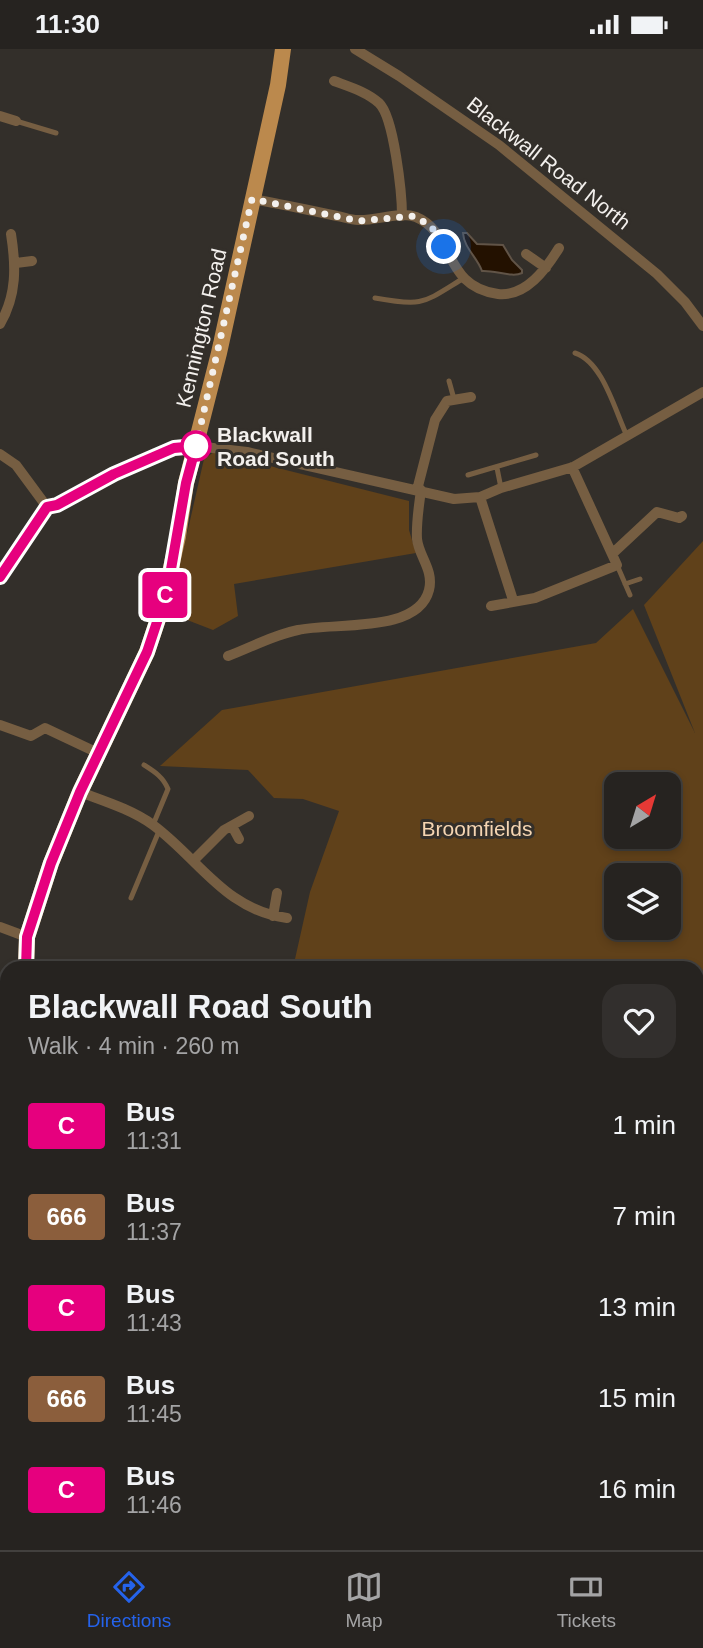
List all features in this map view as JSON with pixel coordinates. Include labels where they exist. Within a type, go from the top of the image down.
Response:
[{"type":"main road","name":"Kennington Road","points":[[26,961],[27,937],[51,863],[80,792],[147,652],[162,607],[186,483],[278,85],[283,49]]},
{"type":"street","name":"Blackwall Road North","points":[[355,49],[499,145],[657,274],[685,302],[703,326]]},
{"type":"street","points":[[334,81],[364,92],[380,104],[388,115],[400,175],[402,216]]},
{"type":"street","points":[[0,116],[16,121]]},
{"type":"street","points":[[252,199],[359,221],[414,216],[431,226],[471,286],[485,292],[505,295],[519,291],[546,268],[559,248]]},
{"type":"street","points":[[0,324],[11,297],[16,274],[11,234]]},
{"type":"street","points":[[526,254],[546,268]]},
{"type":"street","points":[[16,263],[32,261]]},
{"type":"street","points":[[0,577],[44,510],[114,474],[174,448],[196,446],[247,452],[419,490],[446,499],[480,497],[572,467],[703,392]]},
{"type":"street","points":[[228,656],[270,637],[301,629],[385,621],[413,613],[425,598],[430,577],[417,541],[419,490],[435,420],[447,401],[471,397]]},
{"type":"street","points":[[0,454],[16,465],[44,510]]},
{"type":"street","points":[[491,606],[536,598],[617,565],[572,467]]},
{"type":"street","points":[[480,497],[513,600]]},
{"type":"street","points":[[612,554],[657,512],[679,518],[682,516]]},
{"type":"street","points":[[0,725],[31,736],[45,728],[98,753]]},
{"type":"street","points":[[80,792],[125,810],[156,828],[194,860],[228,895],[247,907],[287,918]]},
{"type":"street","points":[[194,860],[213,840],[249,816]]},
{"type":"street","points":[[232,826],[239,839]]},
{"type":"street","points":[[273,916],[277,893]]},
{"type":"street","points":[[0,927],[27,937]]},
{"type":"lane","points":[[16,121],[56,133]]},
{"type":"lane","points":[[375,298],[418,304],[464,278]]},
{"type":"lane","points":[[575,353],[587,359],[600,374],[627,436]]},
{"type":"lane","points":[[449,381],[454,399]]},
{"type":"lane","points":[[468,475],[536,455]]},
{"type":"lane","points":[[497,468],[501,488]]},
{"type":"lane","points":[[617,565],[630,596]]},
{"type":"lane","points":[[625,584],[640,579]]},
{"type":"lane","points":[[131,898],[168,789],[158,774],[144,765]]},
{"type":"green space","points":[[214,452],[409,501],[409,530],[416,553],[234,584],[238,616],[213,630],[169,613],[204,459]]},
{"type":"green space","name":"Broomfields","points":[[703,541],[703,961],[295,961],[310,892],[339,811],[303,799],[274,798],[248,770],[160,766],[222,710],[596,643],[633,609],[695,733],[644,605]]},
{"type":"shaded area","points":[[463,233],[467,233],[477,244],[503,245],[522,273],[513,275],[482,271]]},
{"type":"bus line","name":"C","points":[[0,577],[47,507],[57,505],[114,474],[174,448],[196,446],[186,483],[178,537],[162,607],[147,652],[80,792],[51,863],[27,937],[26,961]]},
{"type":"place","name":"Blackwall Road South","points":[[196,446]]},
{"type":"route","points":[[196,446],[252,199],[359,221],[414,216],[431,226],[444,247]]}]
